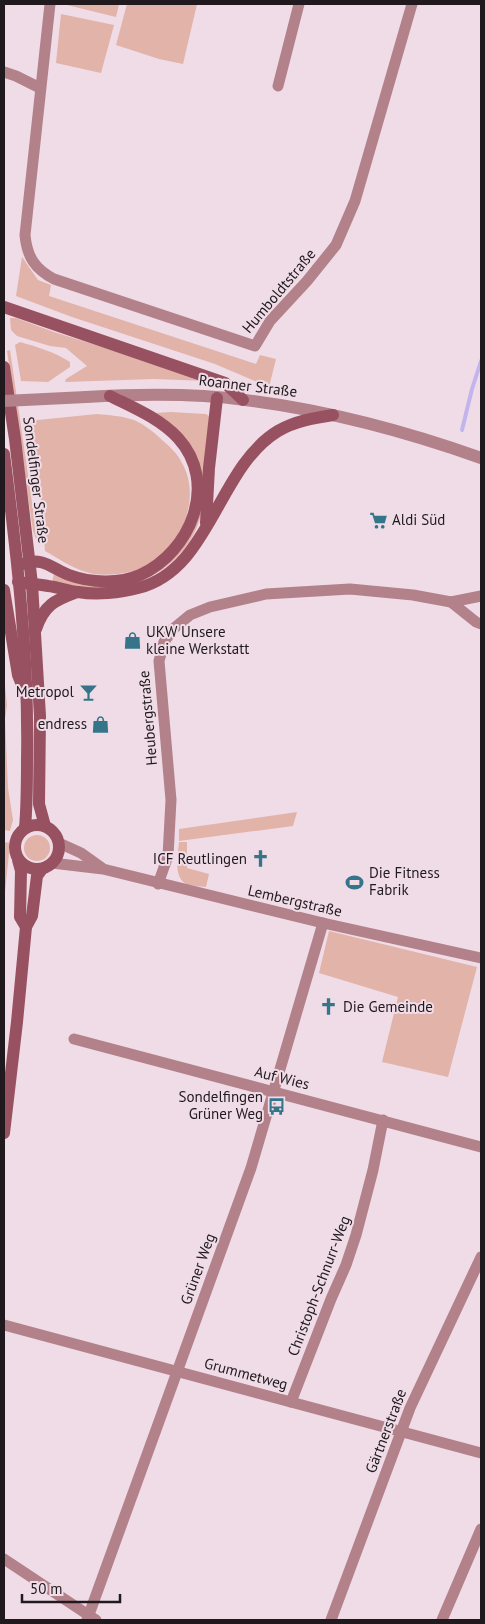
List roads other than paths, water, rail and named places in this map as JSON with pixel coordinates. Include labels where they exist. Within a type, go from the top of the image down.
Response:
[{"type":"main road","points":[[4,307],[225,383],[244,400]]},
{"type":"main road","name":"Sondelfinger Straße","points":[[4,367],[15,439],[32,584],[40,716],[39,804],[45,826]]},
{"type":"main road","points":[[17,567],[30,562],[48,564],[68,575],[84,580],[105,582],[122,580],[139,576],[158,566],[172,553],[189,528],[196,511],[197,491],[195,474],[190,458],[179,439],[159,421],[110,396]]},
{"type":"main road","points":[[206,526],[209,468],[217,398]]},
{"type":"main road","points":[[18,582],[57,587],[77,592],[126,590],[153,583],[169,574],[185,559],[237,474],[248,458],[266,440],[290,425],[310,418],[333,415]]},
{"type":"main road","name":"Sondelfinger Straße","points":[[4,454],[17,567],[27,694],[28,740],[25,828]]},
{"type":"main road","points":[[4,590],[18,676],[27,694]]},
{"type":"main road","points":[[35,639],[40,617],[44,611],[60,598],[77,592]]},
{"type":"main road","points":[[4,1133],[18,1022],[26,927],[32,916],[37,876],[57,856],[59,843],[53,832],[45,826],[35,825],[25,828],[20,832],[15,841],[14,851],[21,875],[20,916],[26,927]]},
{"type":"main road","points":[[18,860],[26,867],[36,870],[47,866]]},
{"type":"street","points":[[4,72],[40,88],[50,4]]},
{"type":"street","points":[[278,86],[299,4]]},
{"type":"street","name":"Humboldtstraße","points":[[40,88],[25,235],[27,251],[41,272],[54,279],[255,346],[270,321],[307,281],[336,245],[358,192],[412,4]]},
{"type":"street","name":"Roanner Straße","points":[[4,401],[171,395],[244,400],[333,415],[409,435],[481,458]]},
{"type":"street","name":"Heubergstraße","points":[[158,884],[168,856],[170,800],[159,661],[164,642],[173,629],[190,615],[210,607],[266,594],[350,589],[413,595],[451,602],[481,596]]},
{"type":"street","name":"Heubergstraße","points":[[451,602],[481,624]]},
{"type":"street","name":"Lembergstraße","points":[[59,843],[80,853],[103,869]]},
{"type":"street","name":"Lembergstraße","points":[[47,866],[103,869],[323,923],[481,958]]},
{"type":"street","name":"Grüner Weg","points":[[90,1619],[176,1371],[251,1168],[323,923]]},
{"type":"street","name":"Auf Wies","points":[[74,1039],[481,1147]]},
{"type":"street","name":"Christoph-Schnurr-Weg","points":[[291,1402],[327,1307],[346,1265],[356,1235],[370,1187],[383,1120]]},
{"type":"street","name":"Gärtnerstraße","points":[[331,1620],[401,1430],[481,1257]]},
{"type":"street","name":"Grummetweg","points":[[4,1325],[481,1452]]},
{"type":"street","points":[[442,1620],[481,1529]]},
{"type":"street","points":[[4,1559],[90,1619]]},
{"type":"waterway","points":[[462,430],[481,361]]},
{"type":"place","name":"Aldi Süd","points":[[378,520]]},
{"type":"place","name":"UKW Unsere kleine Werkstatt","points":[[132,641]]},
{"type":"place","name":"Metropol","points":[[88,692]]},
{"type":"place","name":"endress","points":[[101,724]]},
{"type":"place","name":"ICF Reutlingen","points":[[261,859]]},
{"type":"place","name":"Die Fitness Fabrik","points":[[355,882]]},
{"type":"place","name":"Die Gemeinde","points":[[329,1007]]},
{"type":"place","name":"Sondelfingen Grüner Weg","points":[[277,1106]]}]
